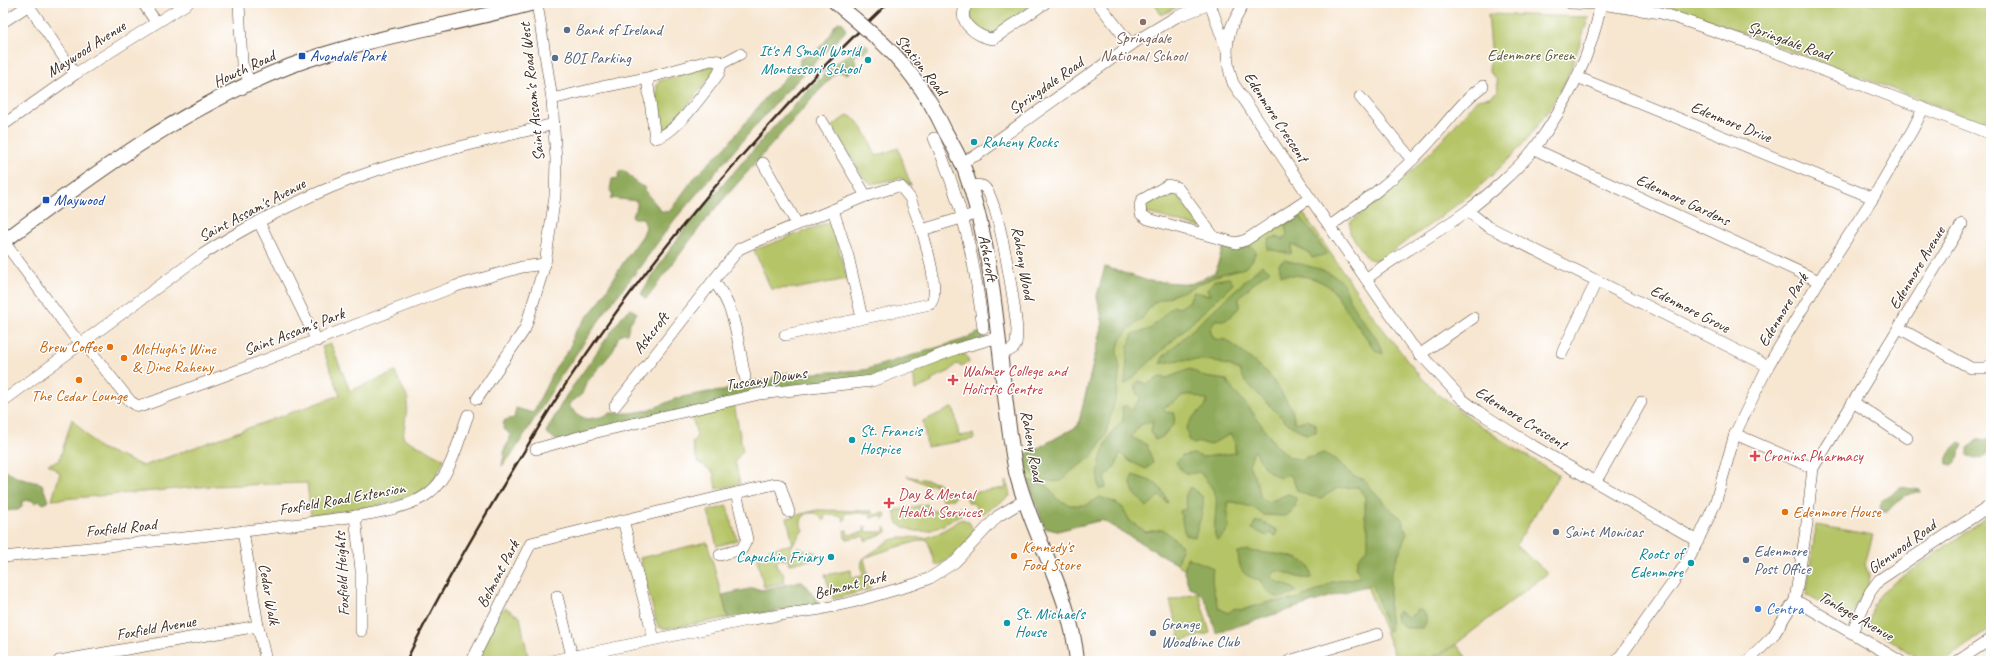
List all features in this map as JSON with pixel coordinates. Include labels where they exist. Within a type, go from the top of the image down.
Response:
[{"type":"main road","name":"Howth Road","points":[[3,242],[130,149],[199,109],[250,83],[291,66],[355,46],[533,3]]},
{"type":"main road","name":"Station Road","points":[[836,3],[871,33],[889,51],[922,90],[935,111],[961,162]]},
{"type":"main road","name":"Raheny Road","points":[[961,162],[978,213],[986,246],[1013,453],[1020,485],[1064,600],[1077,661]]},
{"type":"street","points":[[144,3],[156,22]]},
{"type":"street","name":"Maywood Avenue","points":[[3,125],[75,74],[188,3]]},
{"type":"street","points":[[239,3],[242,64],[250,83]]},
{"type":"street","name":"Saint Assam's Road West","points":[[477,399],[525,329],[545,264],[555,196],[556,160],[552,99],[537,3]]},
{"type":"street","points":[[969,3],[965,7],[963,16],[966,24],[976,34],[985,39],[993,39],[1045,3]]},
{"type":"street","points":[[1098,3],[1131,45]]},
{"type":"street","name":"Springdale Road","points":[[961,162],[977,155],[1131,45],[1176,17],[1212,3]]},
{"type":"street","name":"Edenmore Crescent","points":[[1212,3],[1227,49],[1229,72],[1233,83],[1310,198],[1419,355],[1462,399],[1479,412],[1528,443],[1698,541]]},
{"type":"street","name":"Edenmore Crescent","points":[[1227,49],[1234,21],[1243,3]]},
{"type":"street","name":"Springdale Road","points":[[1570,3],[1601,4],[1661,13],[1764,48],[1991,134]]},
{"type":"street","points":[[3,22],[28,4],[75,74]]},
{"type":"street","points":[[1366,279],[1468,211],[1534,148],[1560,110],[1577,77],[1596,29],[1601,4]]},
{"type":"street","points":[[1218,25],[1234,21]]},
{"type":"street","points":[[647,78],[655,138],[662,137],[674,128],[714,80],[719,73],[721,64],[740,54]]},
{"type":"street","points":[[552,99],[647,78],[711,60],[719,61],[721,64]]},
{"type":"street","name":"Edenmore Drive","points":[[1577,77],[1873,198]]},
{"type":"street","points":[[1330,226],[1400,172],[1445,126],[1472,94],[1483,86]]},
{"type":"street","points":[[1360,97],[1412,160]]},
{"type":"street","name":"Edenmore Park","points":[[1617,661],[1672,584],[1698,541],[1715,504],[1735,434],[1768,366],[1819,282],[1873,198],[1923,109]]},
{"type":"street","points":[[822,121],[866,196]]},
{"type":"street","name":"Saint Assam's Avenue","points":[[3,401],[81,342],[200,256],[232,236],[259,222],[322,191],[377,170],[554,124]]},
{"type":"street","name":"Ashcroft","points":[[934,138],[946,166],[974,260],[983,328]]},
{"type":"street","name":"Edenmore Gardens","points":[[1534,148],[1819,282]]},
{"type":"street","points":[[763,163],[797,224]]},
{"type":"street","points":[[1214,237],[1177,187],[1172,184],[1168,184],[1142,200],[1140,205],[1141,214],[1148,219],[1236,244],[1246,240],[1310,198]]},
{"type":"street","name":"Raheny Wood","points":[[969,186],[980,185],[987,190],[995,208],[1001,232],[1015,308],[1017,330],[1016,346],[1014,349],[1001,354]]},
{"type":"street","name":"Ashcroft","points":[[615,406],[739,249],[866,196],[895,186],[901,187],[910,198],[922,230],[930,262],[935,294],[934,301],[926,306],[862,318],[786,335]]},
{"type":"street","points":[[833,210],[848,256],[862,318]]},
{"type":"street","name":"Edenmore Grove","points":[[1468,211],[1487,226],[1768,366]]},
{"type":"street","name":"Ashcroft","points":[[922,230],[978,213]]},
{"type":"street","points":[[259,222],[317,341]]},
{"type":"street","name":"Edenmore Avenue","points":[[1748,661],[1774,636],[1795,600],[1807,523],[1813,468],[1962,224]]},
{"type":"street","name":"Saint Assam's Park","points":[[3,242],[73,335],[81,342],[130,401],[136,405],[142,406],[317,341],[456,286],[522,267],[545,264]]},
{"type":"street","points":[[1562,353],[1597,280]]},
{"type":"street","points":[[713,281],[726,299],[731,311],[745,377]]},
{"type":"street","points":[[1419,355],[1473,318]]},
{"type":"street","name":"Edenmore Avenue","points":[[1899,328],[1971,368],[1985,368],[1991,365]]},
{"type":"street","name":"Tuscany Downs","points":[[536,449],[592,433],[759,394],[872,381],[956,349],[999,337]]},
{"type":"street","points":[[1596,481],[1641,402]]},
{"type":"street","points":[[1854,402],[1907,438]]},
{"type":"street","name":"Foxfield Road Extension","points":[[243,531],[355,516],[413,503],[430,492],[446,472],[468,416]]},
{"type":"street","points":[[1735,434],[1813,468]]},
{"type":"street","name":"Belmont Park","points":[[472,661],[531,543],[775,484],[780,485],[788,512]]},
{"type":"street","points":[[720,555],[742,549],[747,539],[736,493]]},
{"type":"street","name":"Belmont Park","points":[[551,661],[753,619],[821,610],[915,584],[930,578],[955,562],[998,516],[1025,500]]},
{"type":"street","name":"Glenwood Road","points":[[1852,632],[1870,592],[1879,580],[1991,505]]},
{"type":"street","name":"Foxfield Heights","points":[[355,516],[360,570],[361,631]]},
{"type":"street","points":[[623,520],[654,639]]},
{"type":"street","name":"Foxfield Road","points":[[3,557],[243,531]]},
{"type":"street","name":"Cedar Walk","points":[[243,531],[258,626],[266,661]]},
{"type":"street","points":[[557,596],[572,656]]},
{"type":"street","name":"Tonlegee Avenue","points":[[1795,600],[1900,661]]},
{"type":"street","name":"Foxfield Avenue","points":[[59,661],[258,626]]},
{"type":"street","points":[[1289,661],[1378,634]]},
{"type":"street","points":[[1958,661],[1991,639]]},
{"type":"green space","points":[[974,3],[1039,3],[1000,30],[988,35],[979,29],[969,13]]},
{"type":"green space","points":[[1155,3],[1185,3],[1161,15]]},
{"type":"green space","points":[[1654,3],[1991,3],[1991,126],[1682,10]]},
{"type":"green space","name":"Edenmore Green","points":[[1488,14],[1589,17],[1576,56],[1564,84],[1542,120],[1523,144],[1480,186],[1432,223],[1381,259],[1373,260],[1367,258],[1350,233],[1350,222],[1385,195],[1418,165],[1477,99],[1490,97],[1498,91],[1497,80],[1489,71],[1491,48]]},
{"type":"green space","points":[[838,22],[843,23],[846,31],[777,101],[675,219],[607,309],[561,376],[513,453],[502,466],[505,448],[510,440],[509,433],[504,429],[503,424],[505,420],[514,418],[516,408],[533,413],[555,368],[571,347],[572,338],[575,332],[600,301],[623,263],[643,235],[646,227],[643,218],[633,218],[632,215],[637,207],[637,201],[610,198],[613,195],[610,190],[612,179],[619,178],[618,174],[621,170],[625,172],[636,183],[644,187],[647,194],[661,211],[669,212],[694,178],[730,142],[766,97],[795,68],[799,68],[800,59],[813,53],[823,44]]},
{"type":"green space","points":[[861,41],[868,46],[868,50],[854,56],[856,62],[855,68],[847,74],[839,72],[835,74],[817,93],[707,218],[646,299],[641,294],[688,224],[777,123],[818,80],[821,79],[827,68],[850,54]]},
{"type":"green space","points":[[713,65],[716,69],[710,78],[666,132],[656,131],[657,86],[659,81]]},
{"type":"green space","points":[[848,115],[862,127],[876,156],[898,148],[911,186],[901,178],[871,184],[864,178],[832,126]]},
{"type":"green space","points":[[1172,188],[1202,228],[1147,213],[1144,207],[1145,204]]},
{"type":"green space","points":[[1301,210],[1376,320],[1419,375],[1441,397],[1504,442],[1559,475],[1516,545],[1548,573],[1456,644],[1426,661],[1397,661],[1365,581],[1225,620],[1204,590],[1187,570],[1102,520],[1057,531],[1045,528],[1020,458],[1078,426],[1103,323],[1097,296],[1105,267],[1148,281],[1191,284],[1215,273],[1223,248],[1239,250]]},
{"type":"green space","points":[[1301,217],[1327,254],[1312,258],[1309,253],[1292,244],[1291,254],[1267,249],[1269,239],[1276,237],[1284,239],[1287,235],[1285,225]]},
{"type":"green space","points":[[829,222],[832,225],[847,279],[799,288],[771,289],[754,250]]},
{"type":"green space","points":[[1251,246],[1256,251],[1252,261],[1245,268],[1221,274],[1153,303],[1141,320],[1129,329],[1120,340],[1117,354],[1120,367],[1117,392],[1106,434],[1092,457],[1070,472],[1062,481],[1054,482],[1037,477],[1020,458],[1078,426],[1103,323],[1097,296],[1105,267],[1148,281],[1191,284],[1215,273],[1223,248],[1239,250]]},
{"type":"green space","points":[[1285,260],[1319,269],[1338,278],[1344,286],[1355,309],[1377,340],[1383,354],[1375,350],[1331,288],[1319,281],[1307,277],[1281,275],[1279,264]]},
{"type":"green space","points":[[1262,265],[1270,271],[1262,276],[1239,297],[1239,308],[1226,320],[1215,320],[1210,330],[1214,339],[1227,340],[1268,373],[1292,409],[1295,423],[1307,420],[1316,424],[1316,432],[1306,434],[1290,425],[1245,381],[1240,371],[1231,366],[1208,360],[1179,360],[1160,364],[1163,357]]},
{"type":"green space","points":[[1230,278],[1233,284],[1125,385],[1128,347],[1133,334],[1150,329],[1173,306],[1179,308],[1189,302],[1193,292],[1210,295],[1207,289],[1215,280]]},
{"type":"green space","points":[[631,309],[637,313],[630,323],[627,334],[623,333],[618,338],[613,351],[586,383],[582,394],[568,405],[578,415],[587,419],[601,417],[611,413],[631,413],[650,410],[677,398],[708,392],[723,391],[751,381],[768,381],[779,373],[797,374],[864,370],[962,340],[980,332],[986,338],[881,375],[836,381],[557,441],[546,432],[566,396],[623,315]]},
{"type":"green space","points":[[331,344],[350,391],[395,372],[408,399],[403,438],[444,459],[435,479],[424,489],[394,501],[357,509],[311,516],[307,483],[211,486],[52,500],[60,473],[48,464],[59,461],[72,419],[98,447],[143,466],[340,395],[322,347]]},
{"type":"green space","points":[[958,353],[966,355],[969,362],[962,366],[956,364],[950,371],[932,379],[932,382],[915,390],[913,369]]},
{"type":"green space","points":[[1190,369],[1205,377],[1227,380],[1234,392],[1248,406],[1277,447],[1291,458],[1296,458],[1302,461],[1306,457],[1313,457],[1323,453],[1337,460],[1353,476],[1363,479],[1389,508],[1401,518],[1407,533],[1391,573],[1389,606],[1391,631],[1388,632],[1376,593],[1371,585],[1216,633],[1205,599],[1195,589],[1189,587],[1184,572],[1187,557],[1213,569],[1213,584],[1217,604],[1219,608],[1228,613],[1235,608],[1241,610],[1270,602],[1293,600],[1317,591],[1332,582],[1360,577],[1356,567],[1358,558],[1368,547],[1368,530],[1365,517],[1365,497],[1358,487],[1338,488],[1321,498],[1309,496],[1297,490],[1292,477],[1286,474],[1280,478],[1275,476],[1262,464],[1256,451],[1253,453],[1249,465],[1257,482],[1261,498],[1269,502],[1288,494],[1296,497],[1295,508],[1286,516],[1263,515],[1254,508],[1234,502],[1227,502],[1229,527],[1224,535],[1217,540],[1215,536],[1215,493],[1200,472],[1185,473],[1180,469],[1176,462],[1182,456],[1194,454],[1203,457],[1235,453],[1235,444],[1231,434],[1209,445],[1201,442],[1193,444],[1189,439],[1186,428],[1194,416],[1205,407],[1207,400],[1194,395],[1184,395],[1163,407],[1166,412],[1175,413],[1174,424],[1162,437],[1155,440],[1151,432],[1153,421],[1140,425],[1131,437],[1147,445],[1153,463],[1146,469],[1131,462],[1120,453],[1116,465],[1105,478],[1106,488],[1099,489],[1098,481],[1100,462],[1106,443],[1111,434],[1123,421],[1122,407],[1127,405],[1132,410],[1141,397],[1137,394],[1135,386],[1139,381],[1147,384],[1160,377],[1167,378]]},
{"type":"green space","points":[[734,404],[743,451],[735,461],[740,484],[716,489],[713,472],[697,461],[692,443],[697,436],[691,413]]},
{"type":"green space","points":[[954,408],[959,436],[973,434],[974,439],[927,447],[923,421]]},
{"type":"green space","points":[[1977,440],[1991,440],[1991,450],[1981,459],[1968,456],[1968,448]]},
{"type":"green space","points":[[1960,442],[1963,444],[1958,459],[1952,465],[1947,464],[1946,461],[1948,454]]},
{"type":"green space","points":[[7,470],[18,478],[42,484],[48,501],[44,504],[39,501],[35,503],[31,500],[22,501],[22,507],[18,510],[3,511],[3,473]]},
{"type":"green space","points":[[1133,475],[1151,481],[1159,486],[1168,503],[1159,496],[1147,507],[1134,493],[1130,481]]},
{"type":"green space","points":[[907,476],[937,482],[942,486],[940,490],[947,495],[953,492],[955,496],[953,499],[942,500],[935,484],[927,485]]},
{"type":"green space","points":[[1028,480],[1048,486],[1057,499],[1070,505],[1087,505],[1100,497],[1116,503],[1123,508],[1130,521],[1146,532],[1163,529],[1182,546],[1177,564],[1102,520],[1057,531],[1045,528]]},
{"type":"green space","points":[[1007,481],[1010,496],[984,513],[981,513],[973,503],[969,503],[964,494],[1006,488],[1005,482]]},
{"type":"green space","points":[[1190,487],[1203,497],[1202,512],[1195,537],[1185,535],[1180,511],[1187,508],[1185,496]]},
{"type":"green space","points":[[1900,487],[1920,490],[1922,492],[1907,495],[1887,511],[1882,511],[1880,507],[1883,499],[1890,496]]},
{"type":"green space","points":[[927,504],[932,511],[960,507],[964,513],[932,530],[916,531],[898,524],[894,511]]},
{"type":"green space","points":[[727,506],[737,540],[717,546],[708,511]]},
{"type":"green space","points":[[817,510],[872,511],[873,515],[885,513],[886,517],[883,520],[883,517],[876,516],[871,519],[870,513],[845,513],[845,520],[843,521],[842,516],[825,515],[824,521],[816,513],[808,513],[801,520],[803,530],[790,549],[792,551],[786,560],[780,559],[776,563],[777,568],[783,572],[785,582],[764,587],[757,559],[766,550],[793,544],[787,518]]},
{"type":"green space","points":[[1991,514],[1991,628],[1944,661],[1921,661],[1869,625],[1873,604],[1884,590]]},
{"type":"green space","points":[[962,519],[969,522],[974,531],[972,536],[958,552],[941,564],[936,565],[927,539],[893,548],[864,558],[890,540],[904,537],[926,538],[939,533]]},
{"type":"green space","points":[[1261,521],[1277,530],[1276,536],[1270,533],[1267,536],[1252,529],[1255,522]]},
{"type":"green space","points":[[1816,525],[1873,535],[1865,564],[1869,576],[1868,586],[1852,614],[1846,617],[1806,595]]},
{"type":"green space","points":[[866,526],[867,532],[884,532],[884,527],[887,529],[887,532],[865,541],[864,536],[847,539],[845,538],[844,530],[847,530],[848,535],[864,532],[864,527]]},
{"type":"green space","points":[[707,542],[728,618],[666,629],[659,627],[656,621],[640,558]]},
{"type":"green space","points":[[798,547],[806,551],[816,552],[818,557],[816,559],[789,564],[788,561]]},
{"type":"green space","points":[[1248,550],[1297,558],[1305,563],[1310,569],[1311,578],[1302,578],[1281,571],[1276,571],[1271,577],[1274,580],[1293,588],[1296,591],[1285,597],[1275,596],[1263,586],[1260,580],[1245,574],[1241,568],[1238,552]]},
{"type":"green space","points":[[864,558],[871,589],[833,599],[825,575],[851,570],[852,578],[863,576],[861,564]]},
{"type":"green space","points":[[800,581],[807,586],[819,603],[799,608],[728,618],[722,595],[754,588],[762,590]]},
{"type":"green space","points":[[1198,592],[1210,633],[1181,641],[1170,601]]},
{"type":"green space","points":[[506,608],[520,617],[528,657],[512,661],[477,661],[499,612]]},
{"type":"green space","points":[[1420,610],[1426,616],[1426,623],[1423,628],[1407,628],[1396,621],[1395,614],[1398,611],[1408,617]]},
{"type":"green space","points":[[1457,645],[1469,661],[1429,661]]},
{"type":"railway","points":[[406,661],[445,586],[487,512],[561,392],[611,320],[684,224],[762,133],[803,88],[888,3]]},
{"type":"place","name":"Springdale National School","points":[[1143,22]]},
{"type":"place","name":"Bank of Ireland","points":[[567,30]]},
{"type":"place","name":"Avondale Park","points":[[302,56]]},
{"type":"place","name":"BOI Parking","points":[[555,58]]},
{"type":"place","name":"It's A Small World Montessori School","points":[[868,60]]},
{"type":"place","name":"Raheny Rocks","points":[[974,142]]},
{"type":"place","name":"Maywood","points":[[46,200]]},
{"type":"place","name":"Brew Coffee","points":[[110,347]]},
{"type":"place","name":"McHugh's Wine & Dine Raheny","points":[[124,358]]},
{"type":"place","name":"The Cedar Lounge","points":[[79,380]]},
{"type":"place","name":"Walmer College and Holistic Centre","points":[[953,380]]},
{"type":"place","name":"St. Francis Hospice","points":[[852,440]]},
{"type":"place","name":"Cronins Pharmacy","points":[[1755,456]]},
{"type":"place","name":"Day & Mental Health Services","points":[[889,503]]},
{"type":"place","name":"Edenmore House","points":[[1785,512]]},
{"type":"place","name":"Saint Monicas","points":[[1556,532]]},
{"type":"place","name":"Kennedy's Food Store","points":[[1014,556]]},
{"type":"place","name":"Capuchin Friary","points":[[831,557]]},
{"type":"place","name":"Edenmore Post Office","points":[[1746,560]]},
{"type":"place","name":"Roots of Edenmore","points":[[1691,563]]},
{"type":"place","name":"Centra","points":[[1758,609]]},
{"type":"place","name":"St. Michael's House","points":[[1007,623]]},
{"type":"place","name":"Grange Woodbine Club","points":[[1153,633]]}]
